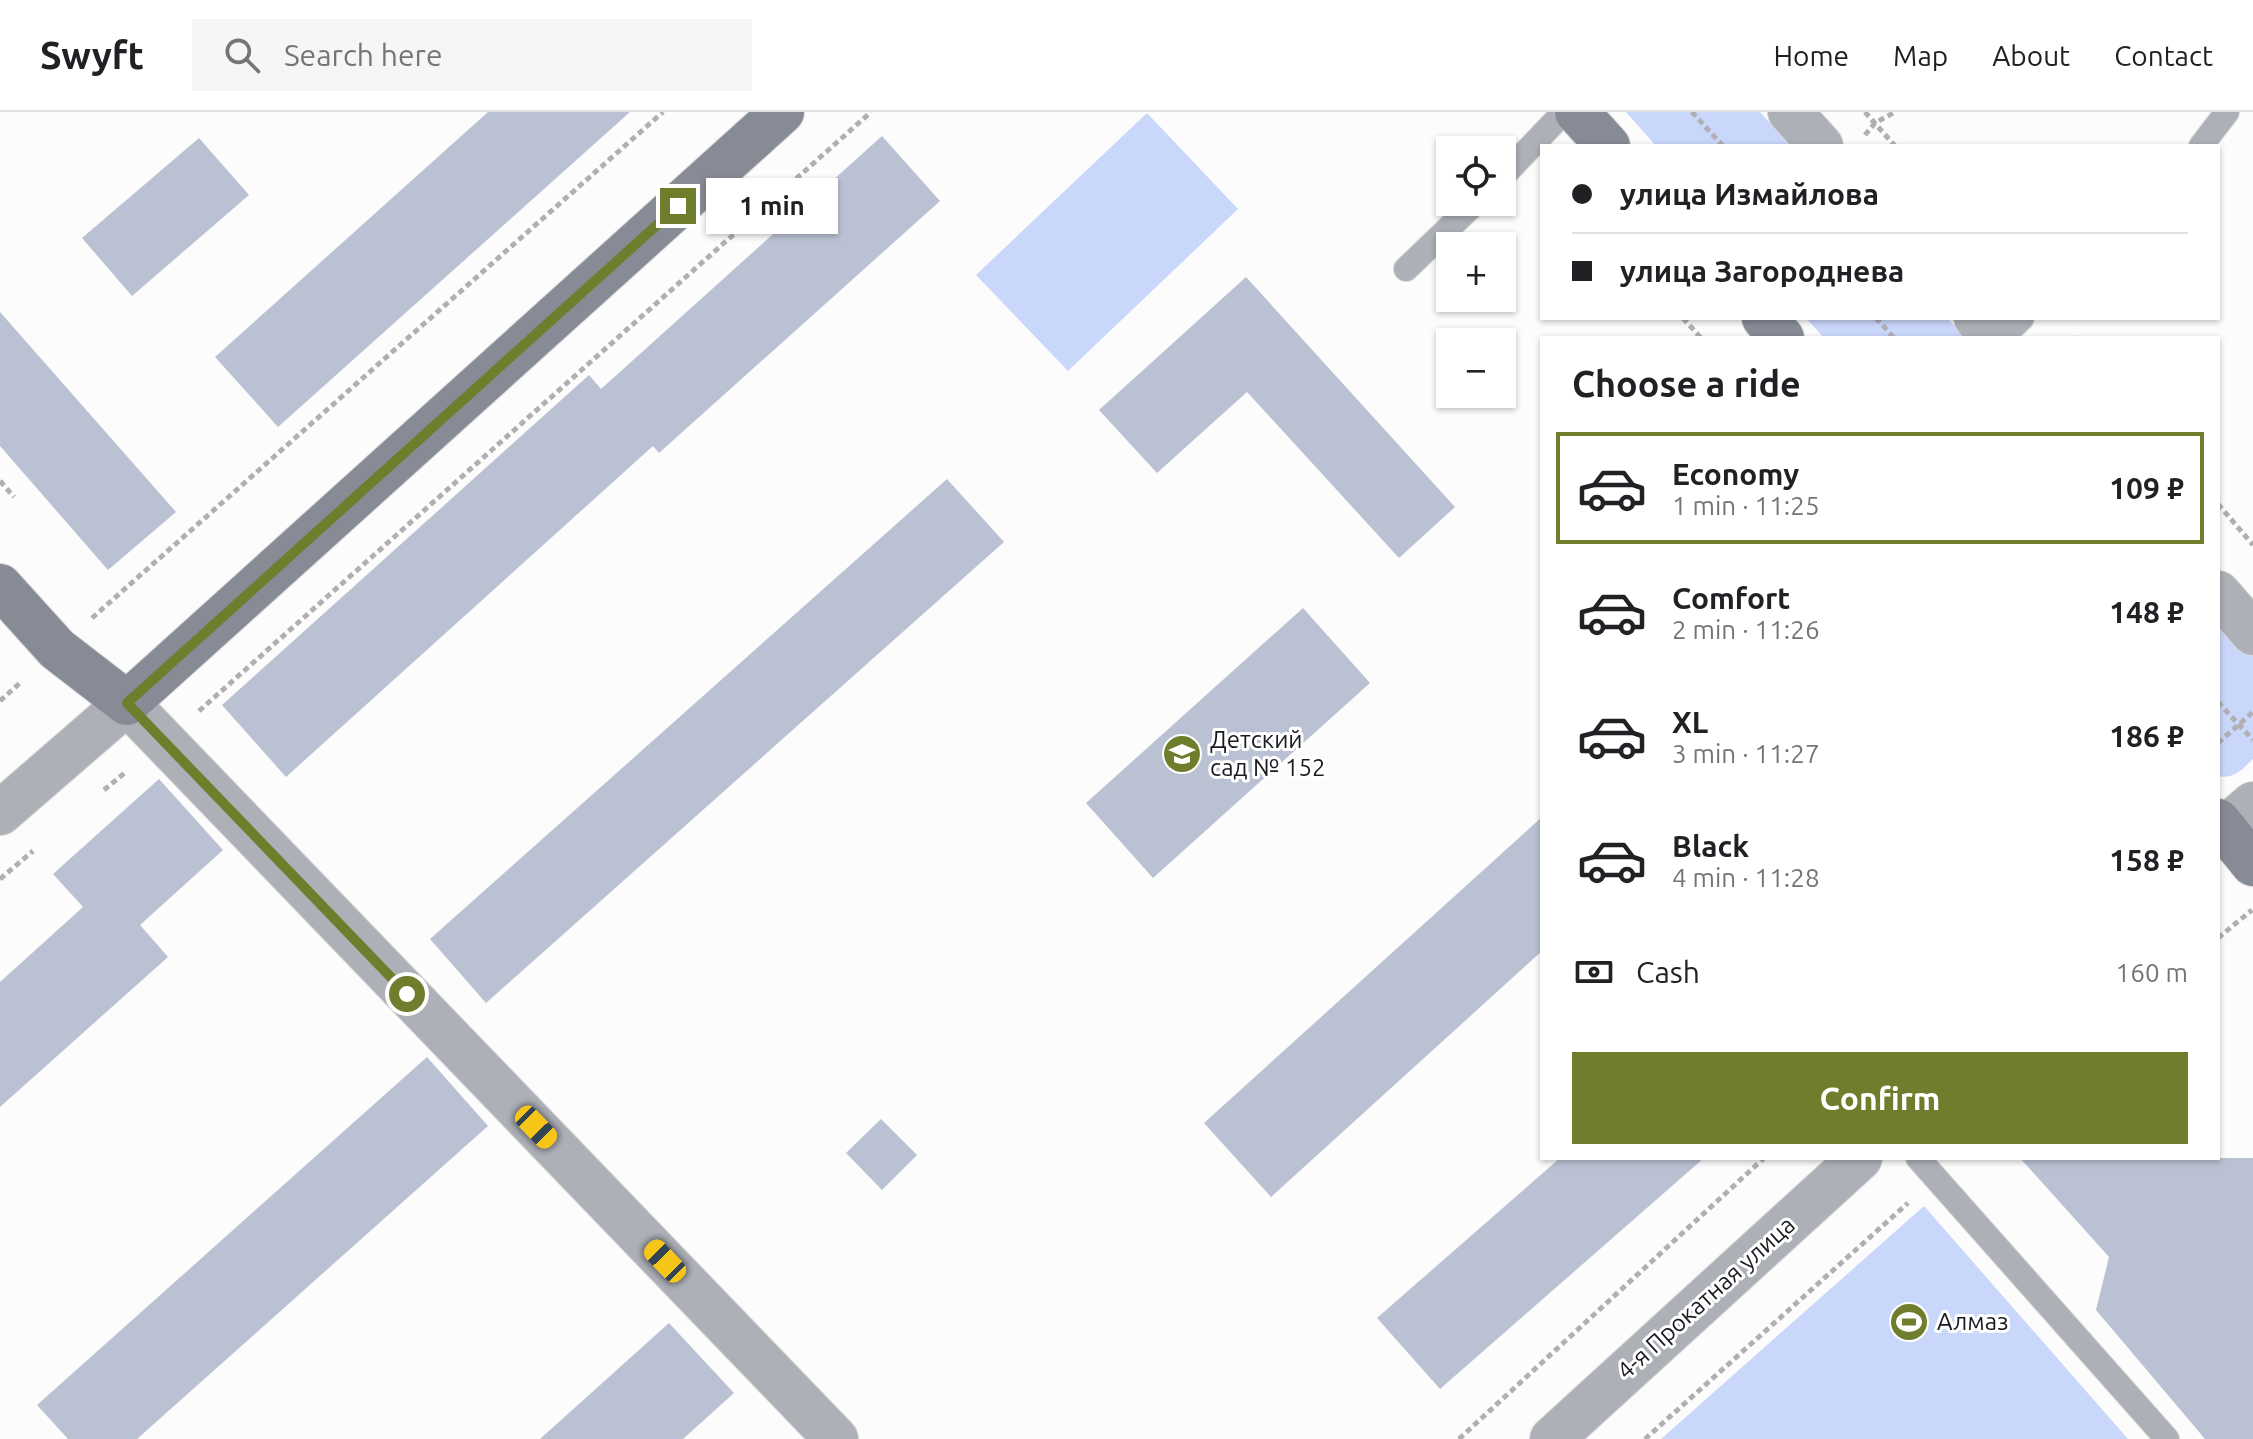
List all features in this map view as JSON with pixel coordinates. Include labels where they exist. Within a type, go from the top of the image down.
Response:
[{"type":"street","points":[[0,813],[127,703],[782,112]]},
{"type":"street","points":[[1577,112],[1606,144]]},
{"type":"street","points":[[1790,112],[1819,144]]},
{"type":"street","points":[[1766,320],[1780,336]]},
{"type":"street","points":[[1978,320],[1992,336]]},
{"type":"street","points":[[0,586],[57,649],[127,703],[836,1439]]},
{"type":"street","points":[[2220,595],[2253,633]]},
{"type":"street","points":[[2228,822],[2253,864]]},
{"type":"street","name":"4-я Прокатная улица","points":[[1552,1439],[1858,1160]]},
{"type":"lane","points":[[1516,162],[1564,112]]},
{"type":"lane","points":[[2203,144],[2227,112]]},
{"type":"lane","points":[[1406,269],[1461,216]]},
{"type":"lane","points":[[2003,336],[2020,320]]},
{"type":"lane","points":[[1920,1160],[2167,1439]]},
{"type":"path","points":[[57,649],[663,112]]},
{"type":"path","points":[[94,799],[164,741],[871,112]]},
{"type":"path","points":[[1692,112],[1721,144]]},
{"type":"path","points":[[1865,112],[1893,144]]},
{"type":"path","points":[[1875,123],[1895,112]]},
{"type":"path","points":[[1685,320],[1699,336]]},
{"type":"path","points":[[1878,320],[1892,336]]},
{"type":"path","points":[[0,481],[14,497]]},
{"type":"path","points":[[2220,506],[2253,545]]},
{"type":"path","points":[[2220,704],[2253,740]]},
{"type":"path","points":[[2220,741],[2253,712]]},
{"type":"path","points":[[0,879],[35,849]]},
{"type":"path","points":[[2220,936],[2253,909]]},
{"type":"path","points":[[1459,1439],[1762,1160]]},
{"type":"path","points":[[1645,1439],[1936,1178]]},
{"type":"shaded area","points":[[1626,112],[1760,112],[1789,144],[1654,144]]},
{"type":"shaded area","points":[[1147,113],[1238,209],[1068,371],[976,275]]},
{"type":"shaded area","points":[[1808,320],[1949,320],[1964,336],[1822,336]]},
{"type":"shaded area","points":[[2220,617],[2253,653],[2253,759],[2237,773],[2220,776]]},
{"type":"shaded area","name":"Алмаз","points":[[1924,1206],[2128,1439],[1661,1439]]},
{"type":"building","points":[[488,112],[630,112],[278,427],[215,357]]},
{"type":"building","points":[[882,136],[940,201],[659,453],[653,446],[286,777],[222,705],[589,375],[601,389]]},
{"type":"building","points":[[199,138],[249,195],[132,296],[82,238]]},
{"type":"building","points":[[1246,277],[1455,507],[1399,558],[1247,392],[1157,473],[1099,410]]},
{"type":"building","points":[[0,312],[176,512],[108,570],[0,446]]},
{"type":"building","points":[[947,479],[1004,542],[486,1003],[430,939]]},
{"type":"building","points":[[1303,608],[1370,683],[1153,878],[1086,803]]},
{"type":"building","points":[[159,779],[223,850],[140,925],[168,957],[0,1107],[0,982],[83,907],[53,874]]},
{"type":"building","points":[[1540,819],[1540,953],[1271,1197],[1204,1123]]},
{"type":"building","points":[[427,1057],[488,1126],[137,1439],[68,1439],[37,1405]]},
{"type":"building","points":[[881,1119],[917,1155],[882,1190],[846,1153]]},
{"type":"building","points":[[2253,1158],[2253,1439],[2205,1439],[2096,1310],[2109,1257],[2022,1160]]},
{"type":"building","points":[[1558,1160],[1702,1160],[1440,1389],[1377,1318]]},
{"type":"building","points":[[669,1323],[734,1393],[683,1439],[540,1439]]},
{"type":"place","name":"Детский сад № 152","points":[[1182,754]]},
{"type":"place","name":"Алмаз","points":[[1909,1322]]},
{"type":"route","points":[[407,994],[127,703],[678,206]]}]
